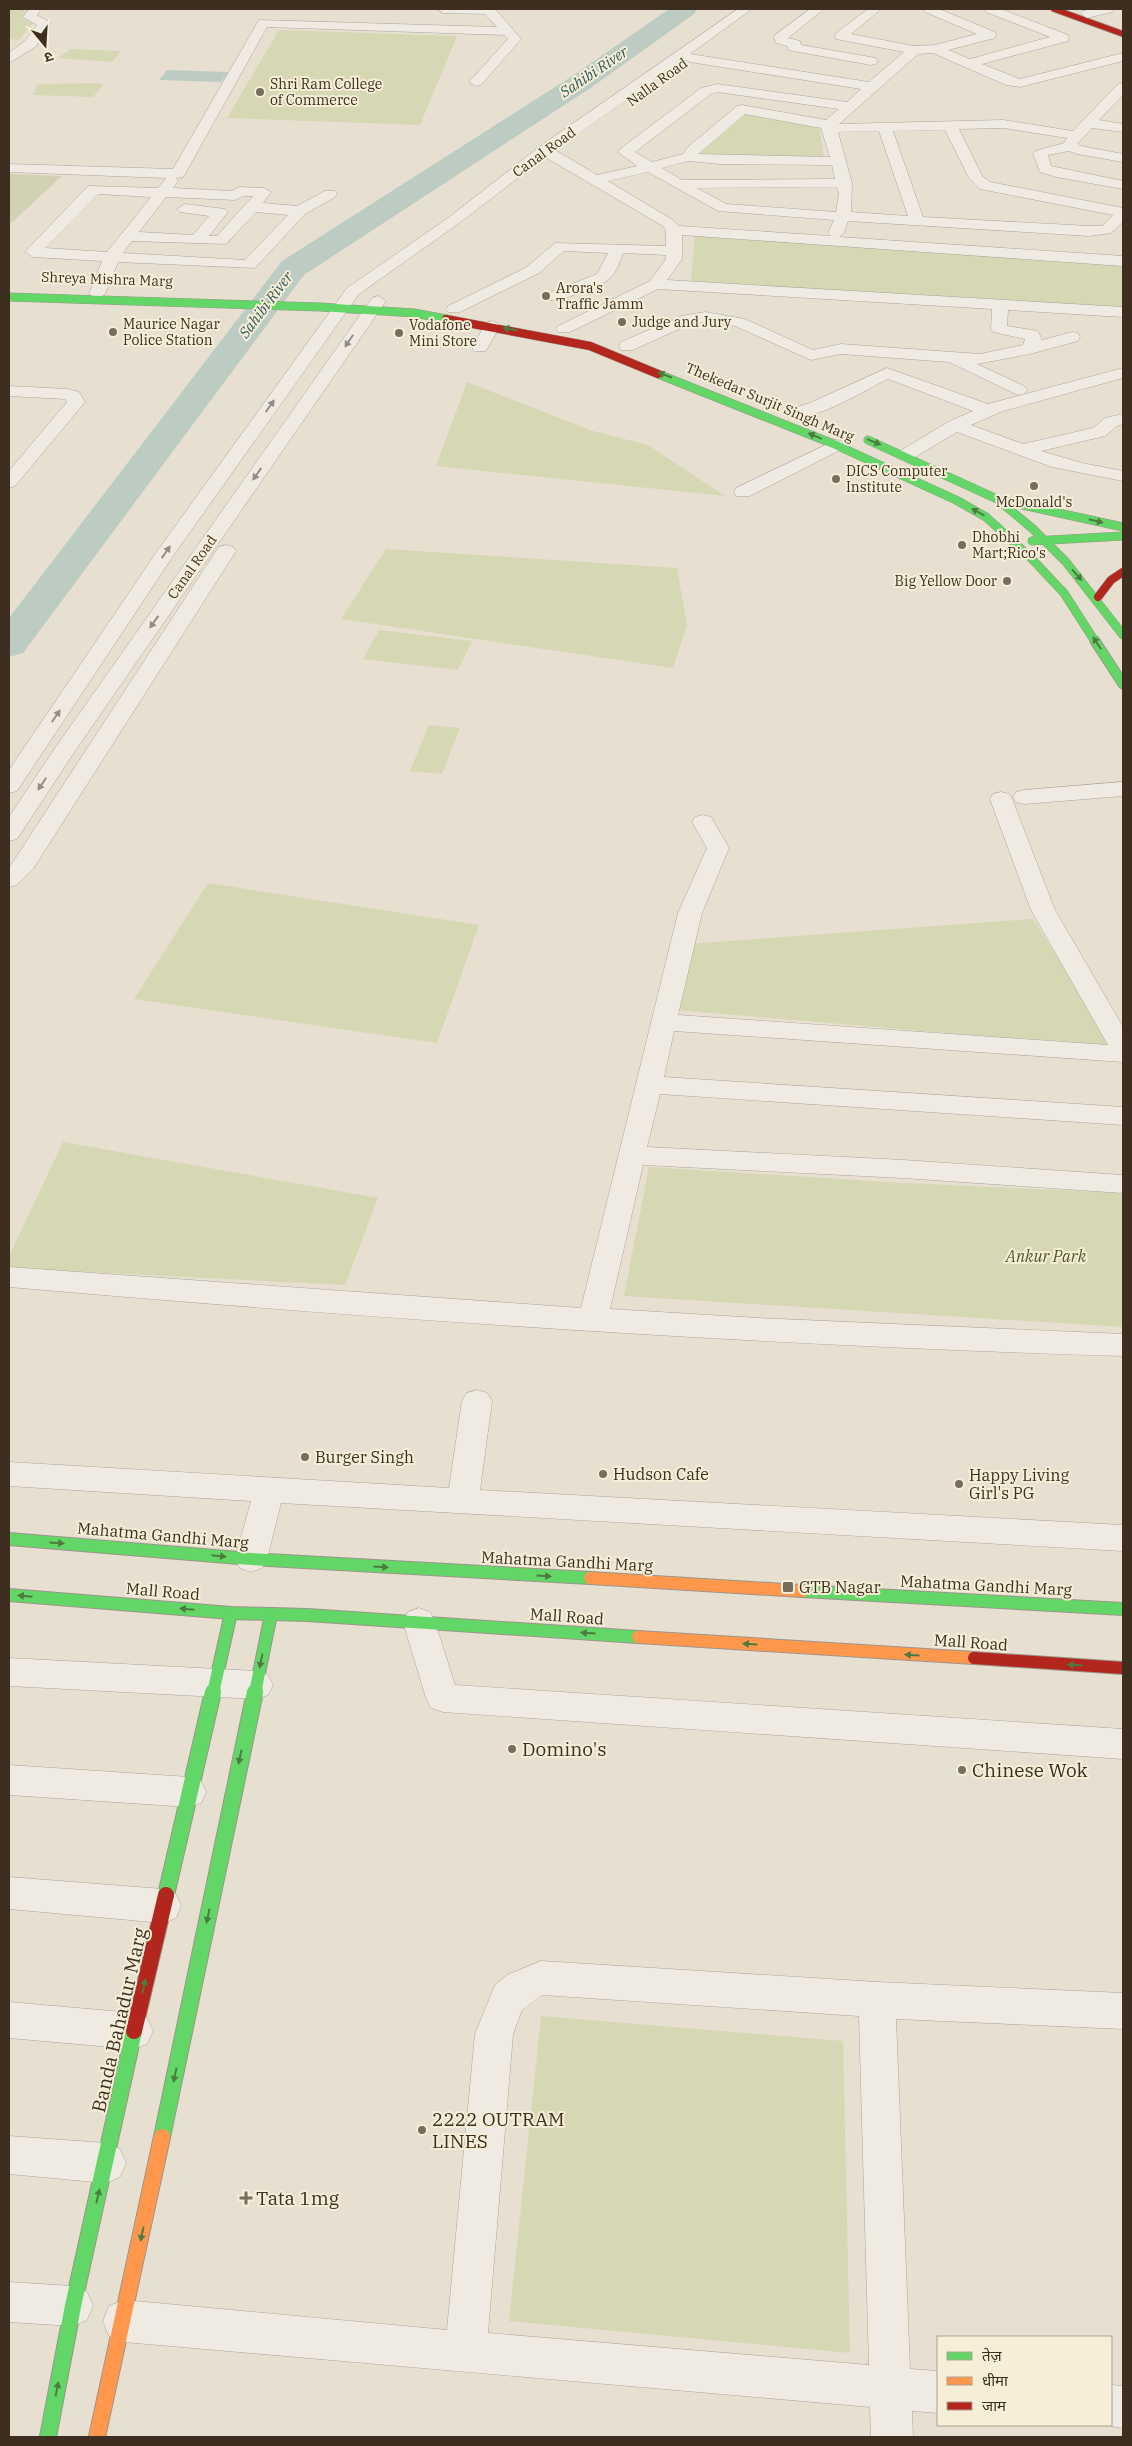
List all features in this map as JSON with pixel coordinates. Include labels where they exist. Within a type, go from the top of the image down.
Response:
[{"type":"street","points":[[9,59],[30,44],[45,23],[29,17],[35,9]]},
{"type":"street","points":[[443,9],[489,10],[515,39],[476,82]]},
{"type":"street","name":"Canal Road","points":[[9,786],[332,304],[549,153],[746,9]]},
{"type":"street","name":"Nalla Road","points":[[549,153],[760,9]]},
{"type":"street","points":[[782,55],[795,44],[780,38],[818,9]]},
{"type":"street","points":[[874,9],[841,36],[914,50],[936,49],[990,35],[929,9]]},
{"type":"street","points":[[990,9],[1077,43]]},
{"type":"street","points":[[1054,9],[1123,34]]},
{"type":"street","points":[[1074,9],[1123,27]]},
{"type":"street","points":[[1087,14],[1108,9]]},
{"type":"street","points":[[9,168],[178,174],[263,23],[508,31]]},
{"type":"street","points":[[968,64],[1063,38]]},
{"type":"street","points":[[9,43],[30,44]]},
{"type":"street","points":[[936,49],[1011,82],[1024,82],[1113,55]]},
{"type":"street","points":[[829,126],[914,50]]},
{"type":"street","points":[[696,54],[782,55],[896,65]]},
{"type":"street","points":[[696,54],[876,84]]},
{"type":"street","points":[[782,55],[876,84]]},
{"type":"street","points":[[850,106],[735,88],[711,89],[624,152],[723,208],[1099,231],[1106,230],[1122,216]]},
{"type":"street","points":[[1118,99],[1090,122],[1073,141],[1040,154],[1045,168],[1123,185]]},
{"type":"street","points":[[688,157],[693,150],[740,110],[829,126],[1015,125],[1073,141],[1123,151]]},
{"type":"street","points":[[1090,122],[1123,128]]},
{"type":"street","points":[[950,125],[976,178],[986,186],[1122,216]]},
{"type":"street","points":[[829,126],[845,183],[846,194],[842,216],[833,241]]},
{"type":"street","points":[[885,127],[917,221]]},
{"type":"street","points":[[1073,141],[1086,152],[1123,158]]},
{"type":"street","points":[[549,153],[668,223],[674,230],[674,259],[656,284]]},
{"type":"street","points":[[595,180],[688,157],[720,160],[839,161]]},
{"type":"street","points":[[680,184],[845,183]]},
{"type":"street","points":[[235,196],[165,189],[116,190],[86,188],[33,252],[66,247],[112,256],[249,265],[306,206],[330,194]]},
{"type":"street","points":[[97,294],[112,256],[165,189]]},
{"type":"street","points":[[104,205],[116,190]]},
{"type":"street","points":[[197,240],[240,191],[264,192],[221,241],[208,261]]},
{"type":"street","points":[[252,207],[280,209],[306,206]]},
{"type":"street","points":[[151,207],[220,212]]},
{"type":"street","points":[[674,230],[1123,261]]},
{"type":"street","points":[[128,236],[221,241]]},
{"type":"street","points":[[454,309],[533,270],[560,246],[674,251]]},
{"type":"street","points":[[553,298],[603,277],[609,270],[617,248]]},
{"type":"street","points":[[555,327],[656,284],[1123,312]]},
{"type":"street","name":"Shreya Mishra Marg","points":[[9,290],[203,301]]},
{"type":"street","name":"Shreya Mishra Marg","points":[[9,297],[203,301]]},
{"type":"street","name":"Thekedar Surjit Singh Marg","points":[[203,301],[454,309],[555,327],[603,339]]},
{"type":"street","points":[[1000,305],[999,329],[1032,335],[1034,338],[1030,349]]},
{"type":"street","name":"Canal Road","points":[[9,834],[64,751],[374,306]]},
{"type":"street","name":"Thekedar Surjit Singh Marg","points":[[374,306],[492,326],[590,346],[836,445],[956,500],[986,517],[1031,558],[1064,593],[1123,684]]},
{"type":"street","points":[[623,345],[687,320],[715,316],[739,322],[811,355],[841,349],[980,359],[1030,349],[1072,337]]},
{"type":"street","points":[[739,322],[759,320],[786,325],[796,338],[788,344]]},
{"type":"street","points":[[480,347],[492,326]]},
{"type":"street","points":[[623,345],[644,352]]},
{"type":"street","points":[[953,358],[1018,390]]},
{"type":"street","points":[[9,880],[21,869],[176,625],[345,372],[346,369],[341,365],[333,364]]},
{"type":"street","points":[[968,402],[1123,364]]},
{"type":"street","points":[[796,410],[816,407],[887,373],[990,411]]},
{"type":"street","points":[[906,455],[956,425],[990,411],[1123,373]]},
{"type":"street","points":[[9,408],[17,392],[68,394],[73,396],[76,402],[15,466],[9,482]]},
{"type":"street","name":"Thekedar Surjit Singh Marg","points":[[796,410],[818,419]]},
{"type":"street","points":[[1022,450],[1099,432],[1111,422],[1123,419]]},
{"type":"street","points":[[956,425],[1079,469],[1123,476]]},
{"type":"street","name":"Thekedar Surjit Singh Marg","points":[[853,434],[906,455],[997,499],[1016,512],[1098,597],[1123,635]]},
{"type":"street","points":[[743,492],[836,445]]},
{"type":"street","points":[[997,499],[1123,527]]},
{"type":"street","points":[[1016,544],[1044,540],[1123,536]]},
{"type":"street","points":[[1031,558],[1077,553]]},
{"type":"street","points":[[1098,597],[1112,580],[1123,572]]},
{"type":"street","points":[[34,748],[95,755]]},
{"type":"street","points":[[1123,789],[1012,798],[1043,910],[1123,1048]]},
{"type":"street","points":[[593,1319],[690,914],[718,848],[703,822]]},
{"type":"street","points":[[663,1022],[1123,1054]]},
{"type":"street","points":[[648,1085],[1123,1116]]},
{"type":"street","points":[[631,1155],[1123,1184]]},
{"type":"street","points":[[9,1277],[593,1319],[758,1329],[1123,1345]]},
{"type":"street","points":[[463,1501],[477,1401]]},
{"type":"street","points":[[9,1474],[1123,1538]]},
{"type":"street","points":[[251,1559],[269,1490]]},
{"type":"street","name":"Mahatma Gandhi Marg","points":[[9,1539],[251,1559],[1123,1609]]},
{"type":"street","name":"Mall Road","points":[[9,1595],[231,1613],[419,1622],[1123,1668]]},
{"type":"street","name":"Banda Bahadur Marg","points":[[48,2437],[73,2306],[134,2031],[231,1613]]},
{"type":"street","points":[[97,2437],[124,2321],[271,1614]]},
{"type":"street","points":[[419,1622],[442,1698],[1123,1744]]},
{"type":"street","points":[[9,1672],[256,1685]]},
{"type":"street","points":[[9,1780],[189,1792]]},
{"type":"street","points":[[9,1893],[163,1906]]},
{"type":"street","points":[[466,2352],[494,2034],[503,2005],[517,1987],[541,1978],[877,2000],[1123,2011]]},
{"type":"street","points":[[877,2000],[892,2437]]},
{"type":"street","points":[[9,2020],[134,2031]]},
{"type":"street","points":[[9,2155],[106,2163]]},
{"type":"street","points":[[9,2302],[73,2306]]},
{"type":"street","points":[[124,2321],[937,2392]]},
{"type":"green space","points":[[9,9],[26,9],[20,18],[33,23],[19,40],[9,39]]},
{"type":"green space","points":[[279,30],[457,36],[420,125],[227,118]]},
{"type":"green space","points":[[71,49],[121,51],[112,62],[58,58]]},
{"type":"green space","points":[[100,83],[103,85],[93,97],[34,95],[37,84]]},
{"type":"green space","points":[[738,109],[819,126],[824,158],[698,158],[696,143]]},
{"type":"green space","points":[[9,174],[62,176],[9,225]]},
{"type":"green space","points":[[695,233],[1123,257],[1123,308],[691,284]]},
{"type":"green space","points":[[467,382],[593,431],[648,445],[725,496],[436,466]]},
{"type":"green space","points":[[386,549],[677,568],[687,625],[673,668],[341,619]]},
{"type":"green space","points":[[379,630],[472,641],[458,670],[363,659]]},
{"type":"green space","points":[[429,725],[460,728],[442,774],[410,771]]},
{"type":"green space","points":[[208,883],[479,925],[437,1043],[134,999]]},
{"type":"green space","points":[[1033,919],[1114,1047],[676,1010],[687,944]]},
{"type":"green space","points":[[63,1142],[378,1198],[345,1285],[9,1268],[9,1256]]},
{"type":"green space","name":"Ankur Park","points":[[649,1167],[905,1183],[1123,1193],[1123,1327],[624,1296]]},
{"type":"green space","points":[[541,2016],[843,2041],[850,2353],[509,2321]]},
{"type":"shaded area","points":[[167,70],[229,72],[221,82],[159,80]]},
{"type":"waterway","name":"Sahibi River","points":[[9,645],[293,268],[583,81],[685,9]]},
{"type":"traffic: fast","points":[[9,297],[320,307],[414,313],[446,319]]},
{"type":"traffic: fast","points":[[658,374],[836,445],[956,500],[986,517],[1031,558],[1064,593],[1123,684]]},
{"type":"traffic: fast","points":[[868,440],[997,499],[1033,529],[1066,562],[1123,635]]},
{"type":"traffic: fast","points":[[1004,501],[1123,527]]},
{"type":"traffic: fast","points":[[1032,541],[1123,536]]},
{"type":"traffic: fast","points":[[9,1539],[251,1559],[590,1578]]},
{"type":"traffic: fast","points":[[802,1591],[1123,1609]]},
{"type":"traffic: fast","points":[[9,1595],[231,1613],[307,1615],[638,1637]]},
{"type":"traffic: fast","points":[[166,1895],[231,1613]]},
{"type":"traffic: fast","points":[[162,2137],[271,1614]]},
{"type":"traffic: fast","points":[[48,2437],[73,2306],[134,2031]]},
{"type":"traffic: slow","points":[[590,1578],[802,1591]]},
{"type":"traffic: slow","points":[[638,1637],[974,1658]]},
{"type":"traffic: slow","points":[[97,2437],[162,2137]]},
{"type":"traffic: jam","points":[[1054,9],[1123,34]]},
{"type":"traffic: jam","points":[[446,319],[590,346],[658,374]]},
{"type":"traffic: jam","points":[[1098,597],[1111,580],[1123,572]]},
{"type":"traffic: jam","points":[[974,1658],[1123,1668]]},
{"type":"traffic: jam","points":[[134,2031],[166,1895]]},
{"type":"place","name":"Shri Ram College of Commerce","points":[[260,92]]},
{"type":"place","name":"Arora's Traffic Jamm","points":[[546,296]]},
{"type":"place","name":"Judge and Jury","points":[[622,322]]},
{"type":"place","name":"Maurice Nagar Police Station","points":[[113,332]]},
{"type":"place","name":"Vodafone Mini Store","points":[[399,333]]},
{"type":"place","name":"DICS Computer Institute","points":[[836,479]]},
{"type":"place","name":"McDonald's","points":[[1034,486]]},
{"type":"place","name":"Dhobhi Mart;Rico's","points":[[962,545]]},
{"type":"place","name":"Big Yellow Door","points":[[1007,581]]},
{"type":"place","name":"Burger Singh","points":[[305,1457]]},
{"type":"place","name":"Hudson Cafe","points":[[603,1474]]},
{"type":"place","name":"Happy Living Girl's PG","points":[[959,1484]]},
{"type":"place","name":"GTB Nagar","points":[[788,1587]]},
{"type":"place","name":"Domino's","points":[[512,1749]]},
{"type":"place","name":"Chinese Wok","points":[[962,1770]]},
{"type":"place","name":"2222 OUTRAM LINES","points":[[422,2130]]},
{"type":"place","name":"Tata 1mg","points":[[246,2198]]}]
